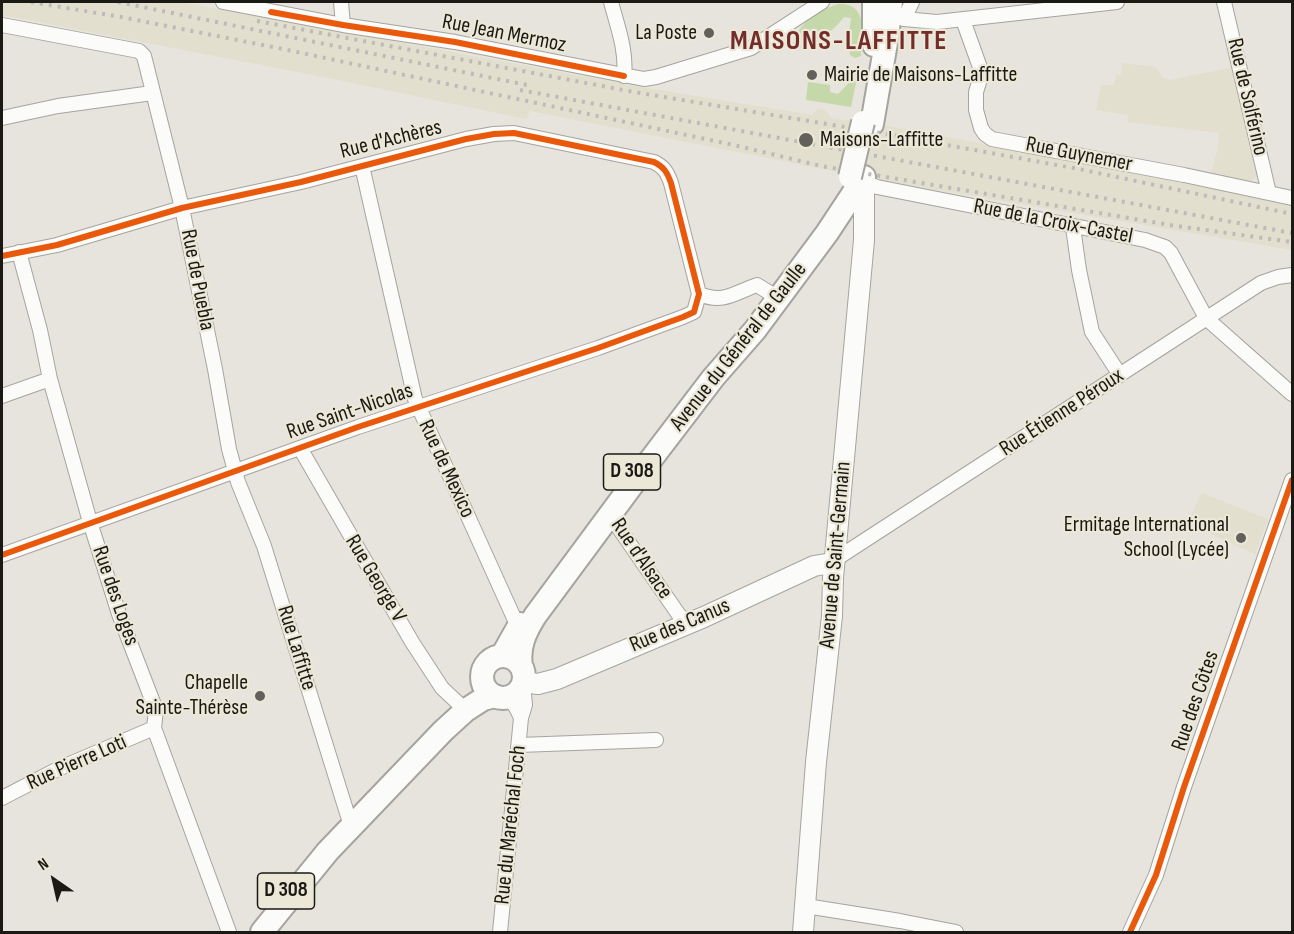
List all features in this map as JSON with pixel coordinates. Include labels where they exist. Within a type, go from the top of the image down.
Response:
[{"type":"main road","name":"D 308","points":[[857,177],[868,123],[875,36],[883,8]]},
{"type":"main road","name":"Avenue du Général de Gaulle","points":[[507,680],[520,625],[639,463],[857,177]]},
{"type":"main road","name":"Avenue du Général de Gaulle","points":[[262,933],[351,826],[455,718],[507,680],[520,657],[525,632],[535,615],[713,378],[758,325],[840,213],[857,177]]},
{"type":"main road","name":"Avenue de Saint-Germain","points":[[803,933],[816,762],[832,616],[864,240],[857,177]]},
{"type":"main road","name":"Rue des Canus","points":[[507,680],[538,684],[557,680],[814,566],[835,563]]},
{"type":"main road","name":"Avenue du Général de Gaulle","points":[[369,807],[424,740],[468,692],[507,680]]},
{"type":"main road","name":"Avenue du Général de Gaulle","points":[[247,933],[284,893],[328,852]]},
{"type":"street","name":"Rue Jean Mermoz","points":[[223,2],[270,7],[343,25],[455,42],[645,79],[751,48],[822,2]]},
{"type":"street","points":[[341,2],[343,25]]},
{"type":"street","points":[[611,2],[622,44],[624,76]]},
{"type":"street","points":[[883,8],[912,2]]},
{"type":"street","points":[[883,8],[936,22],[1117,2]]},
{"type":"street","name":"Rue de Solférino","points":[[1224,2],[1269,193]]},
{"type":"street","name":"Rue Guynemer","points":[[963,20],[982,73],[976,92],[976,110],[981,128],[992,139],[1293,198]]},
{"type":"street","name":"Rue de Puebla","points":[[2,25],[139,51],[144,56],[182,208],[229,449],[236,471]]},
{"type":"street","points":[[2,118],[58,106],[152,93]]},
{"type":"street","name":"Rue d'Achères","points":[[2,256],[57,245],[182,208],[301,182],[466,139],[514,133],[654,162],[663,166],[668,173],[699,294]]},
{"type":"street","name":"Rue de Mexico","points":[[362,166],[418,408],[514,618],[520,625]]},
{"type":"street","name":"Rue de la Croix-Castel","points":[[857,177],[877,187],[1145,240],[1165,247],[1171,253],[1206,318]]},
{"type":"street","points":[[1073,227],[1092,332],[1120,375]]},
{"type":"street","name":"Rue des Loges","points":[[19,252],[40,330],[50,379],[90,522],[119,614],[156,710],[154,728],[230,933]]},
{"type":"street","name":"Rue Étienne Péroux","points":[[835,563],[1261,283],[1293,275]]},
{"type":"street","points":[[699,294],[718,299],[734,296],[758,285],[770,293],[772,300],[758,319],[758,325]]},
{"type":"street","name":"Rue Saint-Nicolas","points":[[2,555],[300,448],[683,317],[694,312],[699,294]]},
{"type":"street","points":[[1206,318],[1293,394]]},
{"type":"street","points":[[2,396],[50,379]]},
{"type":"street","name":"Rue George V","points":[[300,448],[412,642],[442,688],[458,703]]},
{"type":"street","name":"Rue d'Alsace","points":[[639,463],[636,474],[609,510],[608,518],[616,524],[679,615],[688,622]]},
{"type":"street","name":"Rue Laffitte","points":[[236,471],[238,482],[264,546],[351,826]]},
{"type":"street","name":"Rue des Côtes","points":[[1130,933],[1156,875],[1184,787],[1293,480]]},
{"type":"street","name":"Rue du Maréchal Foch","points":[[507,680],[510,700],[517,708],[521,718]]},
{"type":"street","name":"Rue du Maréchal Foch","points":[[500,933],[521,718],[525,705],[507,680]]},
{"type":"street","name":"Rue Pierre Loti","points":[[2,798],[58,769],[154,728]]},
{"type":"street","points":[[519,745],[656,740]]},
{"type":"street","points":[[806,906],[900,921],[956,933]]},
{"type":"shaded area","points":[[2,2],[180,2],[647,88],[812,115],[819,108],[826,110],[831,118],[888,126],[1091,164],[1292,206],[1292,250],[884,181],[530,111],[526,119],[2,15]]},
{"type":"shaded area","points":[[1122,63],[1156,67],[1163,78],[1170,80],[1234,67],[1258,176],[1251,181],[1210,175],[1217,152],[1219,133],[1127,122],[1128,115],[1096,110],[1101,85],[1114,85],[1116,75],[1121,75]]},
{"type":"shaded area","name":"Ermitage International School (Lycée)","points":[[1202,493],[1268,519],[1255,554],[1187,523]]},
{"type":"green space","points":[[839,4],[849,5],[855,9],[862,22],[861,56],[855,58],[850,55],[848,40],[851,18],[844,17],[822,37],[795,50],[792,48],[798,32],[809,19]]},
{"type":"green space","points":[[854,78],[857,78],[851,107],[806,100],[808,82],[830,85],[830,92],[838,94]]},
{"type":"railway","points":[[31,2],[283,49],[738,146],[821,166],[1170,225],[1292,242]]},
{"type":"railway","points":[[118,2],[532,86]]},
{"type":"railway","points":[[257,21],[634,92],[1079,169],[1292,214]]},
{"type":"railway","points":[[520,90],[1292,233]]},
{"type":"cycle path","points":[[271,12],[455,42],[624,76]]},
{"type":"cycle path","points":[[2,256],[57,245],[182,208],[301,182],[466,139],[514,133],[654,162],[660,166],[671,183],[699,294],[694,312],[683,317],[598,348],[358,427],[2,555]]},
{"type":"cycle path","points":[[1130,932],[1156,875],[1184,787],[1292,480]]},
{"type":"place","name":"La Poste","points":[[709,33]]},
{"type":"place","name":"Mairie de Maisons-Laffitte","points":[[812,75]]},
{"type":"place","name":"Maisons-Laffitte","points":[[806,140]]},
{"type":"place","name":"Ermitage International School (Lycée)","points":[[1241,538]]},
{"type":"place","name":"Chapelle Sainte-Thérèse","points":[[260,696]]},
{"type":"district","name":"MAISONS-LAFFITTE","points":[[839,42]]}]
